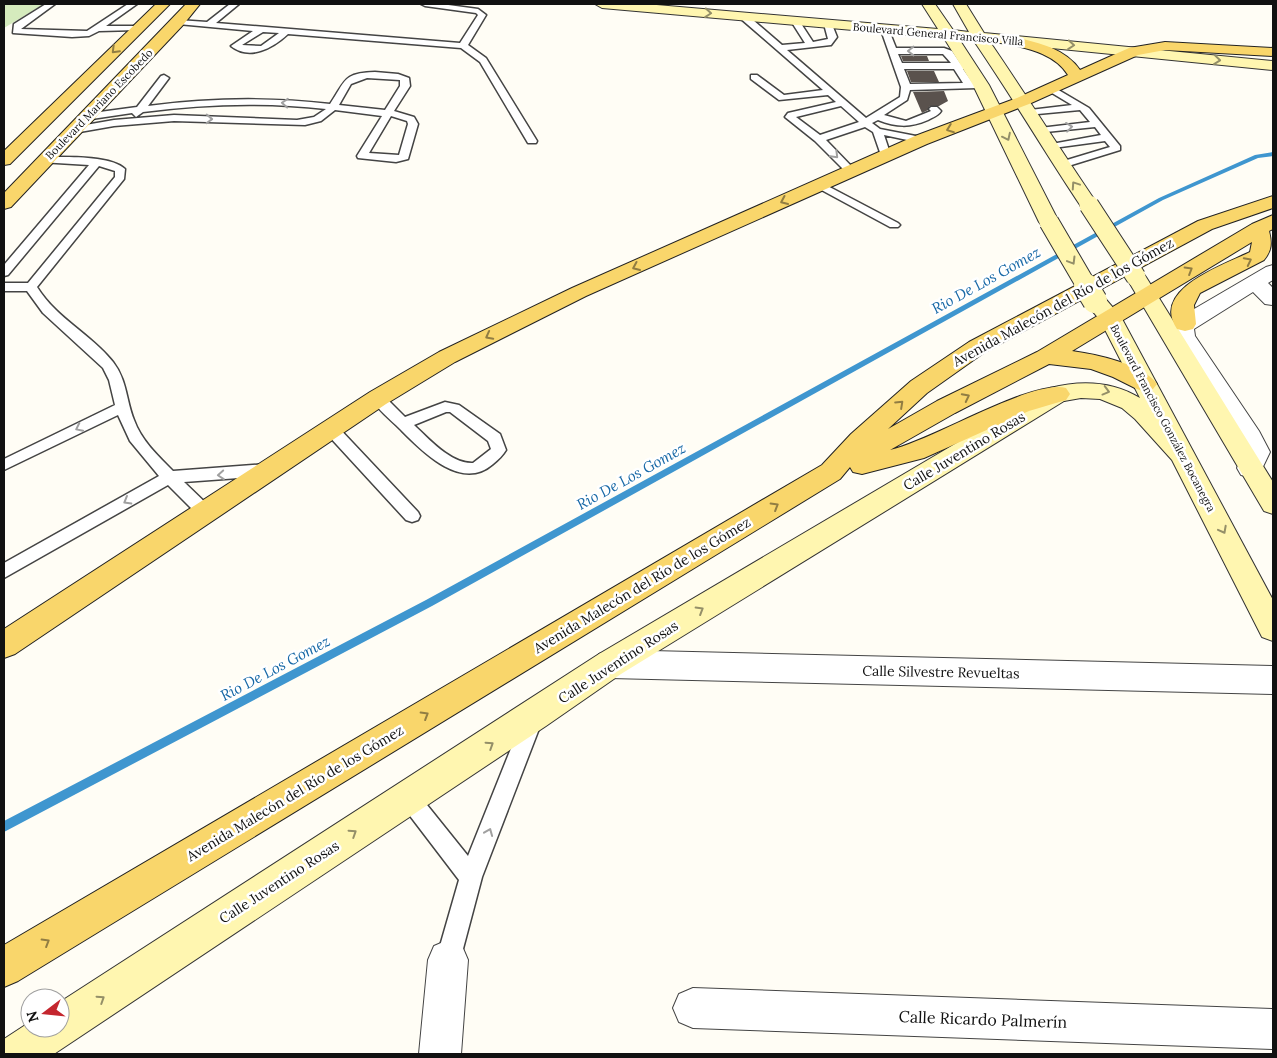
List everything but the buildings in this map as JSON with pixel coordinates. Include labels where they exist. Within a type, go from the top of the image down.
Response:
[{"type":"main road","name":"Boulevard Mariano Escobedo","points":[[4,160],[163,4]]},
{"type":"main road","name":"Boulevard Mariano Escobedo","points":[[4,203],[178,22],[193,4]]},
{"type":"main road","name":"Boulevard General Francisco Villa","points":[[602,4],[645,6],[828,24],[886,34],[944,27]]},
{"type":"main road","points":[[960,4],[975,30],[1027,107],[1050,147],[1142,286],[1273,504]]},
{"type":"main road","points":[[916,13],[930,6]]},
{"type":"main road","name":"Boulevard Francisco González Bocanegra","points":[[930,6],[944,27],[963,66],[995,112],[1049,222],[1103,309],[1145,384],[1273,628]]},
{"type":"main road","name":"Boulevard General Francisco Villa","points":[[883,15],[944,27],[975,30],[1273,52]]},
{"type":"main road","name":"Boulevard General Francisco Villa","points":[[975,30],[1005,39],[1273,66]]},
{"type":"main road","points":[[1005,39],[1036,47],[1062,59],[1073,68],[1077,77]]},
{"type":"main road","points":[[9,641],[378,398],[447,357],[511,324],[921,140],[995,112],[1027,107],[1050,88],[1134,51],[1173,46],[1273,52]]},
{"type":"main road","name":"Avenida Malecón del Río de los Gómez","points":[[4,968],[831,472],[860,440],[919,387],[977,347],[1205,225],[1247,209],[1273,202]]},
{"type":"main road","points":[[831,472],[946,407],[1044,357],[1103,309],[1142,286],[1266,224]]},
{"type":"main road","points":[[1185,324],[1182,305],[1186,296],[1193,289],[1261,252],[1266,224]]},
{"type":"main road","points":[[1044,357],[1074,357],[1095,362],[1122,372],[1145,384]]},
{"type":"main road","name":"Calle Juventino Rosas","points":[[70,1020],[534,716],[610,664],[1058,394],[1077,390],[1098,389],[1118,394],[1136,406],[1184,457]]},
{"type":"main road","points":[[831,472],[913,453],[1003,411],[1038,398],[1058,394]]},
{"type":"main road","name":"Calle Juventino Rosas","points":[[18,1054],[42,1038]]},
{"type":"street","points":[[1250,468],[1257,452],[1250,437],[1184,336],[1183,328],[1185,324],[1264,276],[1273,299]]},
{"type":"street","name":"Calle Silvestre Revueltas","points":[[610,664],[1273,680]]},
{"type":"street","points":[[440,1054],[448,960]]},
{"type":"street","name":"Calle Ricardo Palmerín","points":[[693,1008],[1273,1030]]},
{"type":"lane","points":[[51,4],[17,26],[16,31],[82,34],[97,29],[133,4]]},
{"type":"lane","points":[[209,24],[235,4]]},
{"type":"lane","points":[[425,4],[478,11],[482,15],[463,46]]},
{"type":"lane","points":[[743,16],[866,123],[877,130],[921,140]]},
{"type":"lane","points":[[759,18],[782,48]]},
{"type":"lane","points":[[796,21],[811,45]]},
{"type":"lane","points":[[178,22],[463,46],[483,60],[532,141]]},
{"type":"lane","points":[[782,48],[828,43],[833,37],[828,24]]},
{"type":"lane","points":[[97,29],[138,28]]},
{"type":"lane","points":[[262,29],[235,46],[260,50],[266,48],[286,31]]},
{"type":"lane","points":[[819,139],[866,123],[908,100],[906,87],[886,34]]},
{"type":"lane","points":[[886,34],[932,43],[951,55],[963,66]]},
{"type":"lane","points":[[893,51],[944,51]]},
{"type":"lane","points":[[898,66],[963,66]]},
{"type":"lane","points":[[74,130],[130,121],[174,118],[306,123],[321,119],[334,106],[348,82],[353,78],[364,75],[392,75],[404,78],[405,86],[389,114],[362,156],[364,158],[396,159],[404,157],[413,124],[411,119],[405,115],[389,114],[334,106],[256,101],[188,105],[85,117]]},
{"type":"lane","points":[[754,77],[782,98],[829,92]]},
{"type":"lane","points":[[130,121],[164,78]]},
{"type":"lane","points":[[906,87],[975,85]]},
{"type":"lane","points":[[1050,88],[1092,115],[1115,149],[1062,165]]},
{"type":"lane","points":[[842,103],[791,115],[790,117],[819,139],[851,172]]},
{"type":"lane","points":[[174,118],[188,105]]},
{"type":"lane","points":[[1027,107],[1082,107]]},
{"type":"lane","points":[[877,116],[897,124],[909,124],[935,112],[934,109]]},
{"type":"lane","points":[[1040,131],[1098,124]]},
{"type":"lane","points":[[877,130],[886,156]]},
{"type":"lane","points":[[1050,147],[1108,137]]},
{"type":"lane","points":[[31,287],[120,177],[120,170],[96,163],[44,160]]},
{"type":"lane","points":[[4,272],[96,163]]},
{"type":"lane","points":[[820,185],[894,225]]},
{"type":"lane","points":[[4,287],[31,287]]},
{"type":"lane","points":[[31,287],[39,303],[108,366],[117,379],[130,428],[169,477],[205,512]]},
{"type":"lane","points":[[378,398],[402,424],[450,463],[462,469],[471,470],[480,466],[499,450],[495,438],[454,408],[445,407],[402,424]]},
{"type":"lane","points":[[4,465],[123,407]]},
{"type":"lane","points":[[331,429],[412,516]]},
{"type":"lane","points":[[4,571],[169,477],[269,470]]},
{"type":"lane","points":[[448,960],[471,877],[534,716]]},
{"type":"lane","points":[[408,797],[471,877]]},
{"type":"green space","points":[[4,4],[44,4],[4,28]]},
{"type":"waterway","name":"Rio De Los Gomez","points":[[4,827],[429,603],[1161,199],[1257,156],[1273,154]]}]
